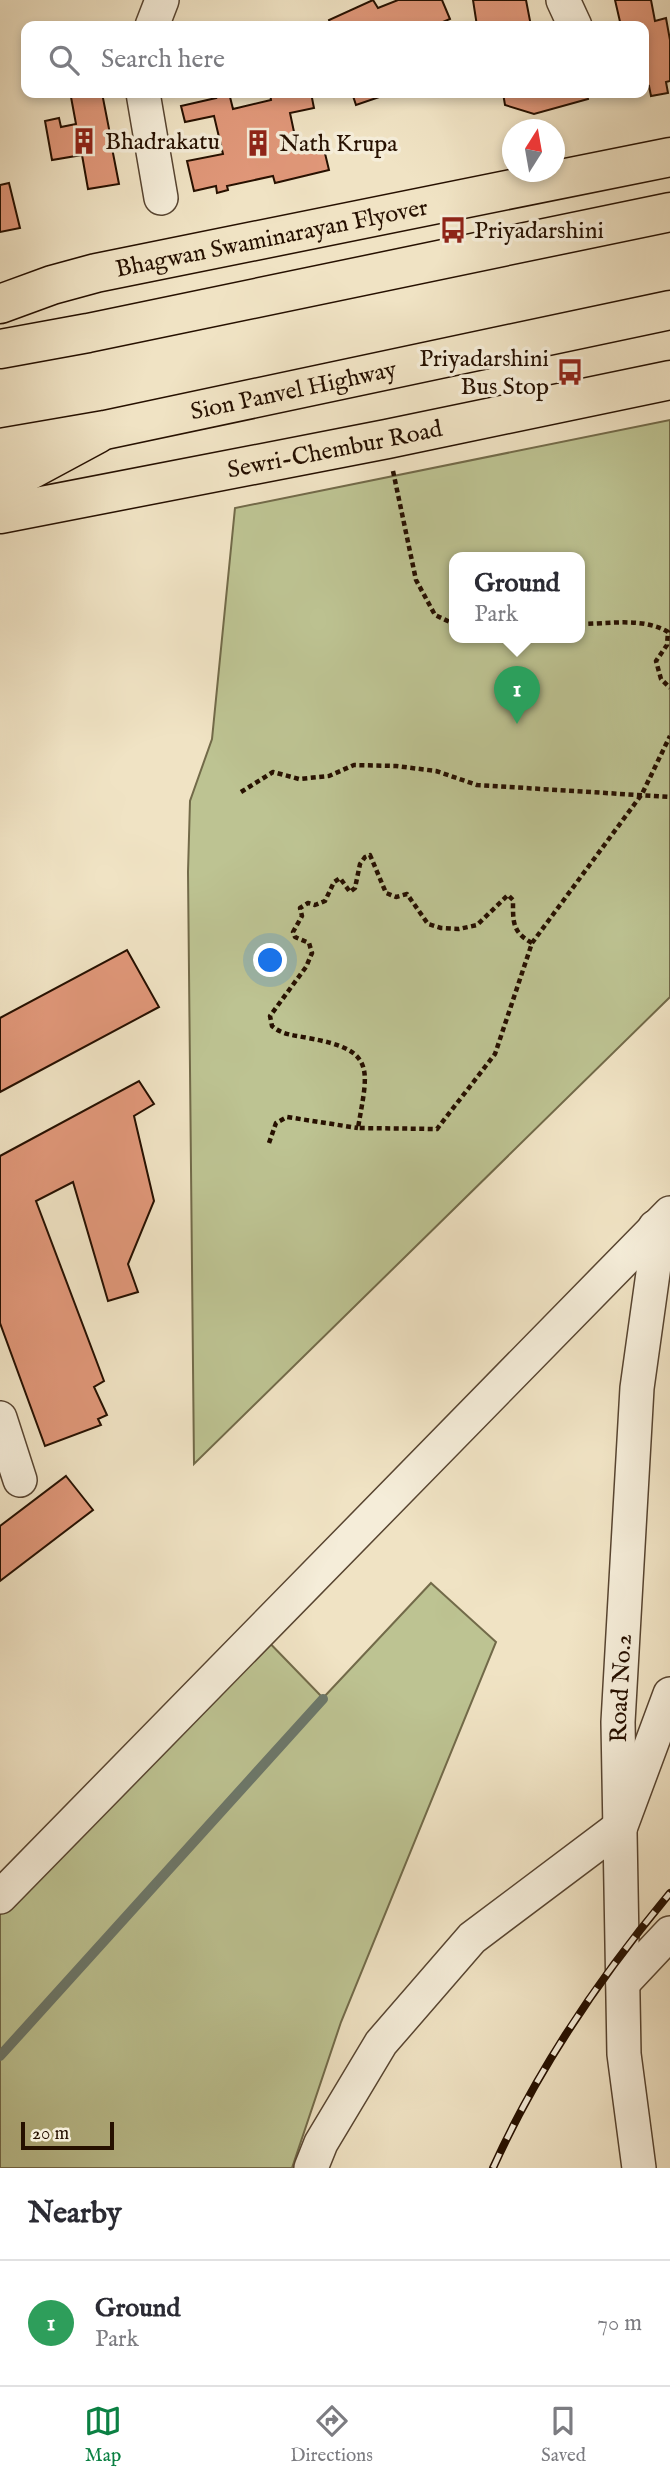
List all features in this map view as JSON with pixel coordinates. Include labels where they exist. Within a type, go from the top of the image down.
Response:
[{"type":"main road","name":"Bhagwan Swaminarayan Flyover","points":[[0,304],[52,285],[96,273],[670,157]]},
{"type":"main road","points":[[0,349],[670,212]]},
{"type":"main road","name":"Sion Panvel Highway","points":[[0,448],[105,430],[670,310]]},
{"type":"main road","name":"Sewri-Chembur Road","points":[[0,514],[387,439],[670,380]]},
{"type":"main road","points":[[0,489],[105,430]]},
{"type":"street","points":[[154,21],[162,0]]},
{"type":"street","points":[[563,0],[573,21]]},
{"type":"street","points":[[144,98],[161,198]]},
{"type":"street","points":[[0,1897],[663,1220]]},
{"type":"street","name":"Road No.2","points":[[639,2168],[624,2054],[618,1722],[637,1388],[663,1220]]},
{"type":"street","points":[[0,1418],[20,1480]]},
{"type":"street","points":[[311,2168],[321,2144],[381,2043],[472,1938],[621,1826],[670,1695]]},
{"type":"street","points":[[623,1983],[670,1933]]},
{"type":"path","points":[[387,439],[416,580],[435,615],[449,622]]},
{"type":"path","points":[[585,624],[636,623],[660,627],[668,632],[667,645],[656,661],[661,679],[670,688]]},
{"type":"path","points":[[269,1143],[276,1123],[287,1116],[358,1128],[437,1129],[495,1054],[532,943],[642,794],[670,736]]},
{"type":"path","points":[[241,792],[273,772],[299,779],[329,776],[354,765],[436,771],[477,785],[670,797]]},
{"type":"path","points":[[358,1128],[366,1078],[361,1062],[348,1050],[334,1043],[280,1033],[272,1026],[270,1016],[306,967],[312,953],[309,943],[295,937],[293,932],[302,916],[300,908],[308,903],[315,905],[325,901],[334,882],[340,878],[350,892],[355,888],[360,864],[370,855],[386,892],[396,897],[407,894],[428,924],[459,929],[477,925],[508,895],[513,900],[513,921],[519,936],[532,943]]},
{"type":"green space","points":[[670,420],[670,997],[194,1464],[188,872],[190,801],[212,739],[235,508]]},
{"type":"green space","points":[[431,1583],[496,1642],[341,2022],[292,2168],[0,2168],[0,1895],[259,1632],[323,1698]]},
{"type":"building","points":[[373,0],[378,8],[398,0],[442,0],[450,19],[445,21],[329,20]]},
{"type":"building","points":[[473,0],[526,0],[530,21],[476,21]]},
{"type":"building","points":[[615,0],[651,0],[655,21],[666,18],[670,40],[670,81],[666,82],[668,93],[651,96],[649,21],[620,21]]},
{"type":"building","name":"Bhadrakatu","points":[[71,98],[103,98],[110,134],[117,133],[120,147],[112,148],[119,184],[88,189],[82,155],[52,160],[45,121],[59,118],[61,127],[76,124]]},
{"type":"building","name":"Nath Krupa","points":[[216,98],[230,98],[233,109],[271,98],[312,98],[314,108],[290,113],[297,146],[322,141],[329,170],[275,183],[273,176],[227,186],[228,190],[217,193],[216,186],[194,191],[187,161],[223,154],[214,116],[185,122],[181,106]]},
{"type":"building","points":[[354,98],[376,98],[356,105]]},
{"type":"building","points":[[504,98],[588,99],[534,114],[505,105]]},
{"type":"building","points":[[9,183],[20,228],[0,232],[0,185]]},
{"type":"building","points":[[127,950],[159,1007],[0,1092],[0,1018]]},
{"type":"building","points":[[139,1081],[154,1104],[134,1116],[154,1201],[128,1264],[138,1292],[108,1301],[73,1182],[36,1201],[104,1381],[94,1387],[107,1415],[98,1419],[101,1425],[45,1446],[0,1323],[0,1156]]},
{"type":"building","points":[[66,1476],[93,1510],[0,1581],[0,1526]]},
{"type":"waterway","points":[[0,2056],[323,1699]]},
{"type":"railway","points":[[493,2168],[530,2095],[572,2024],[619,1957],[670,1893]]},
{"type":"place","name":"Bhadrakatu","points":[[84,141]]},
{"type":"place","name":"Nath Krupa","points":[[258,143]]},
{"type":"place","name":"Priyadarshini","points":[[453,230]]},
{"type":"place","name":"Priyadarshini Bus Stop","points":[[570,372]]},
{"type":"place","name":"Ground","points":[[517,724]]}]
